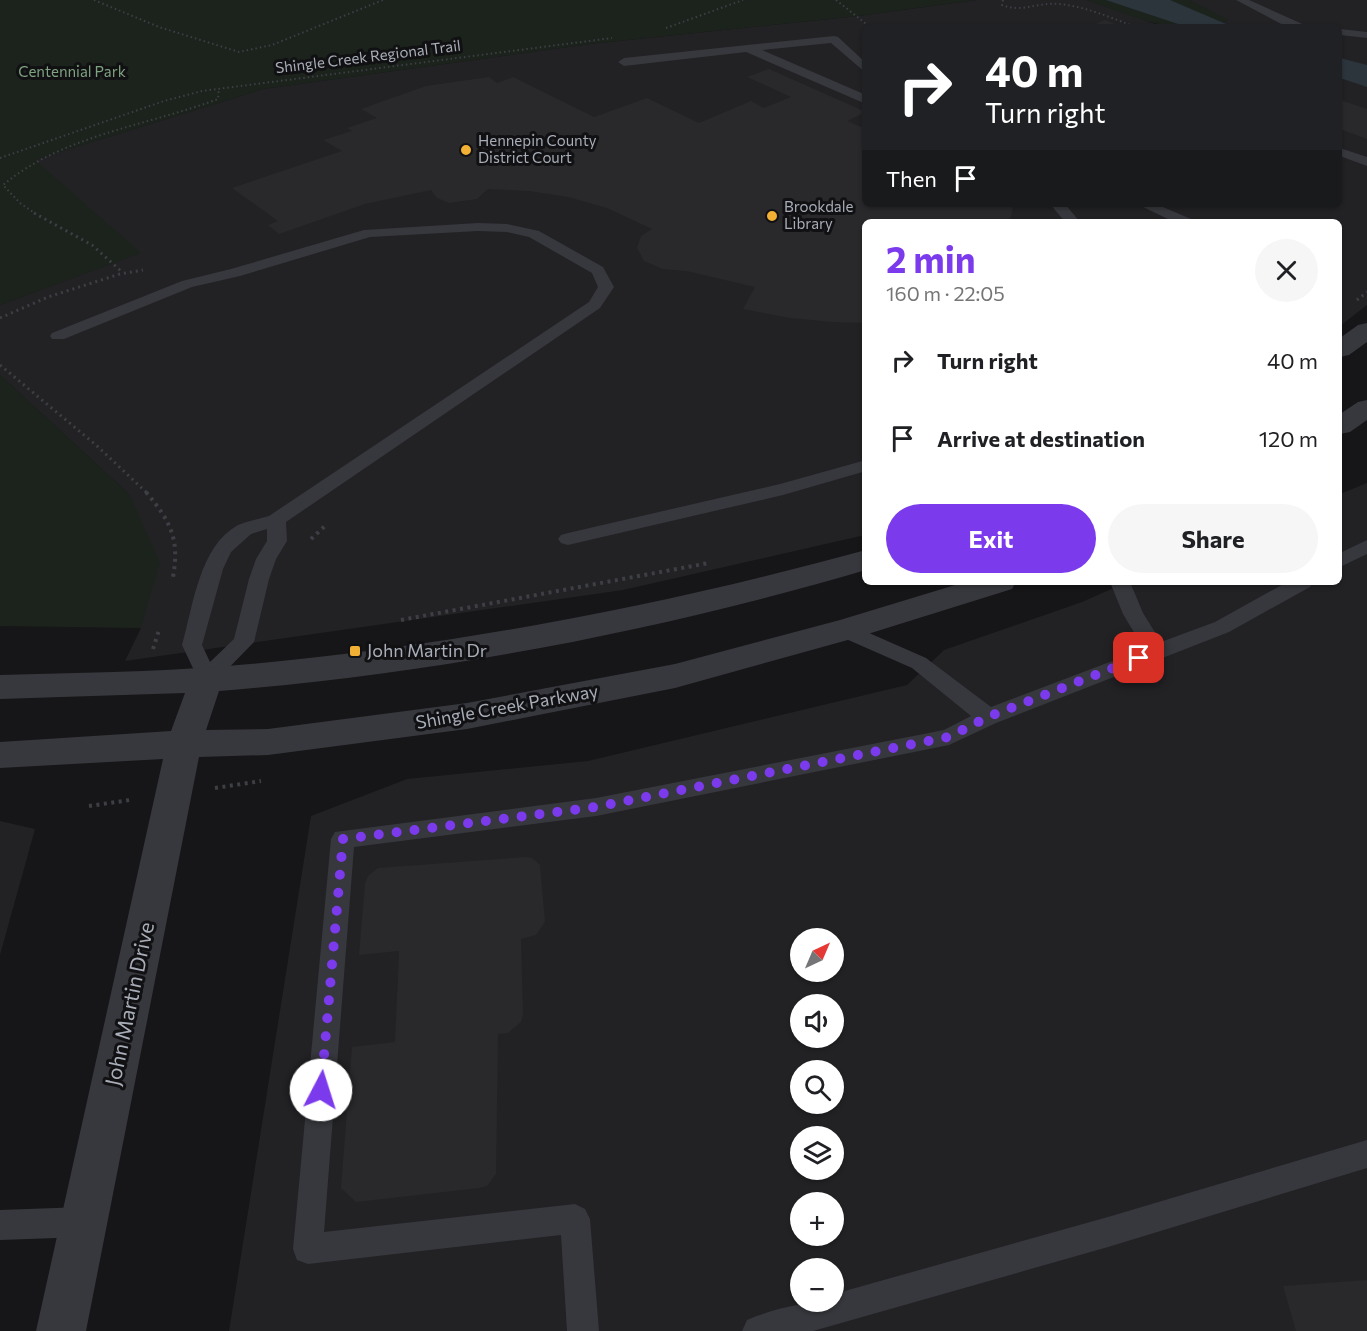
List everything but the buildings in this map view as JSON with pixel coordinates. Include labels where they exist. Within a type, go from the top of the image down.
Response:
[{"type":"street","points":[[1348,349],[1367,330]]},
{"type":"street","points":[[1342,425],[1367,408]]},
{"type":"street","points":[[0,687],[136,684],[265,675],[421,656],[610,624],[790,582],[862,561]]},
{"type":"street","name":"Shingle Creek Parkway","points":[[0,755],[184,744],[268,742],[467,716],[675,676],[844,630],[991,585]]},
{"type":"street","name":"John Martin Drive","points":[[61,1331],[184,744],[207,678]]},
{"type":"lane","points":[[1241,0],[1290,24]]},
{"type":"lane","points":[[1342,32],[1367,35]]},
{"type":"lane","points":[[624,62],[834,39],[862,66]]},
{"type":"lane","points":[[749,49],[862,98]]},
{"type":"lane","points":[[1342,153],[1367,162]]},
{"type":"lane","points":[[1060,207],[1070,219]]},
{"type":"lane","points":[[1151,207],[1179,219]]},
{"type":"lane","points":[[58,336],[187,284],[235,273],[369,233],[507,228],[534,234],[598,270],[606,287],[595,305],[276,520],[244,530],[223,549],[213,569],[192,645],[207,678],[244,642],[259,579],[266,559],[277,541],[276,520]]},
{"type":"lane","points":[[568,539],[783,489],[862,466]]},
{"type":"lane","points":[[1342,560],[1367,546]]},
{"type":"lane","points":[[1121,585],[1133,614],[1157,652]]},
{"type":"lane","points":[[583,1331],[575,1219],[308,1249],[343,839],[596,807],[949,737],[988,717],[1222,627],[1297,585]]},
{"type":"lane","points":[[844,630],[919,663],[988,717]]},
{"type":"lane","points":[[758,1331],[1108,1232],[1367,1155]]},
{"type":"lane","points":[[0,1226],[84,1222]]},
{"type":"path","points":[[94,0],[159,27],[238,52],[272,45],[383,0]]},
{"type":"path","points":[[662,29],[743,0]]},
{"type":"path","points":[[836,0],[866,24]]},
{"type":"path","points":[[1003,0],[1002,5],[1011,10],[1026,10],[1058,3],[1127,24]]},
{"type":"path","name":"Shingle Creek Regional Trail","points":[[0,158],[164,101],[219,88],[618,37]]},
{"type":"path","points":[[0,318],[34,301],[122,272],[89,243],[27,209],[12,198],[3,185],[19,171],[58,151],[218,99],[219,88]]},
{"type":"path","points":[[0,365],[140,486],[167,518],[176,545],[172,583]]},
{"type":"path","points":[[305,544],[334,520]]},
{"type":"path","points":[[400,620],[718,561]]},
{"type":"path","points":[[153,649],[160,626]]},
{"type":"shaded area","points":[[976,0],[1087,0],[1155,24],[862,24],[862,207],[1342,207],[1342,24],[1217,24],[1228,20],[1189,0],[1367,0],[1367,305],[1342,324],[1342,219],[862,219],[862,536],[623,590],[125,661],[141,628],[130,495],[0,375],[0,305],[140,253],[34,160],[263,89],[590,44],[858,16]]},
{"type":"shaded area","points":[[1106,0],[1170,0],[1226,24],[1178,24]]},
{"type":"shaded area","points":[[1342,59],[1367,65],[1367,87],[1342,79]]},
{"type":"shaded area","points":[[1367,483],[1367,1331],[229,1331],[311,816],[407,779],[588,761],[907,685],[944,650],[1082,602],[1120,585],[1342,585],[1342,493]]},
{"type":"shaded area","points":[[0,821],[35,829],[0,955]]},
{"type":"green space","name":"Centennial Park","points":[[0,0],[976,0],[858,16],[590,44],[263,89],[35,160],[141,253],[0,305]]},
{"type":"green space","points":[[1087,0],[1189,0],[1229,20],[1213,24],[1157,24]]},
{"type":"green space","points":[[0,375],[130,495],[160,563],[141,628],[0,626]]},
{"type":"place","name":"Hennepin County District Court","points":[[466,150]]},
{"type":"place","name":"Brookdale Library","points":[[772,216]]},
{"type":"place","name":"John Martin Dr","points":[[355,651]]},
{"type":"route","points":[[321,1090],[343,839],[596,807],[949,737],[988,717],[1139,658]]}]
